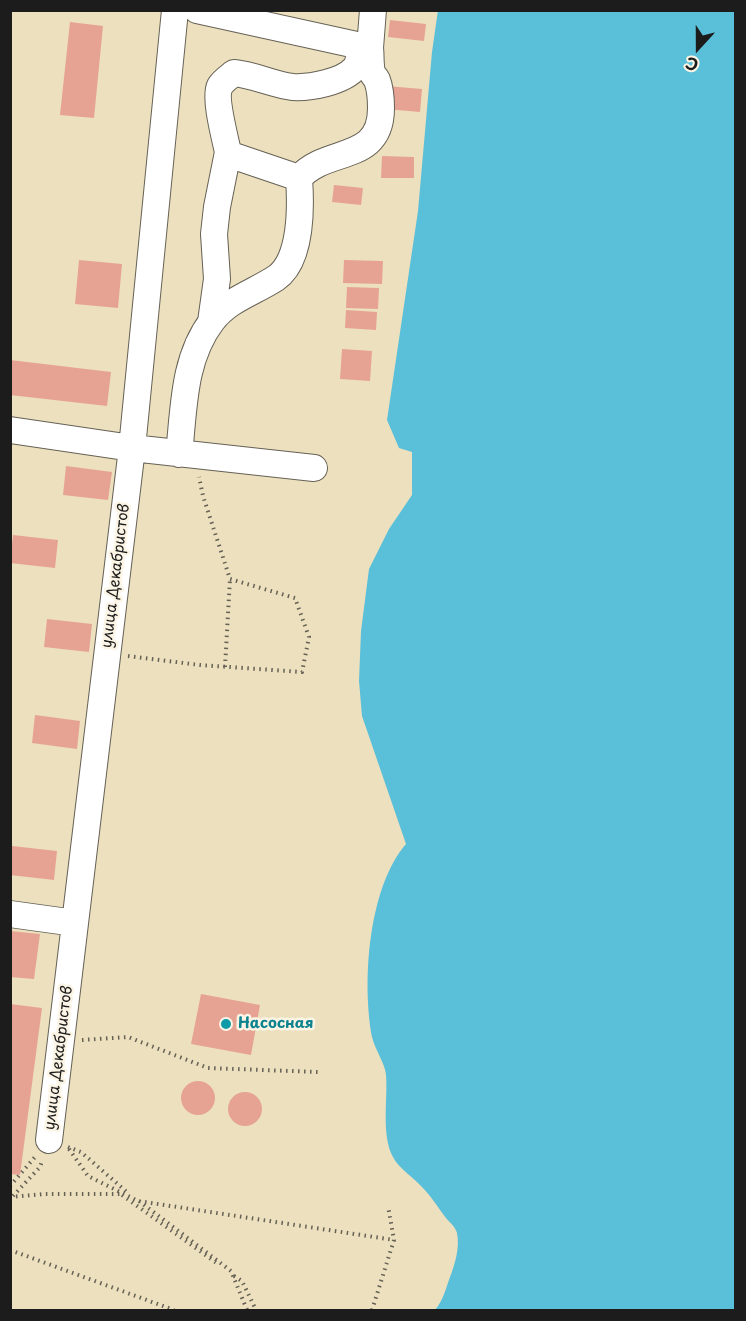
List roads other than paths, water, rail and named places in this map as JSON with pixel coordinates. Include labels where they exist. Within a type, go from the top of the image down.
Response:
[{"type":"street","name":"улица Декабристов","points":[[50,1132],[132,448],[175,10]]},
{"type":"street","points":[[197,10],[365,47]]},
{"type":"street","points":[[211,322],[218,279],[214,234],[216,207],[228,152],[218,103],[221,84],[234,73],[294,87],[337,80],[355,68],[365,47],[373,10]]},
{"type":"street","points":[[299,178],[322,160],[358,150],[371,141],[381,116],[381,104],[377,80],[372,72],[365,47]]},
{"type":"street","points":[[228,152],[299,178]]},
{"type":"street","points":[[187,455],[182,416],[192,359],[211,322],[229,303],[275,278],[288,266],[294,249],[301,211],[299,178]]},
{"type":"street","points":[[10,430],[187,455],[315,468]]},
{"type":"street","points":[[10,914],[75,923]]},
{"type":"water","points":[[438,10],[735,11],[735,1310],[435,1310],[442,1299],[454,1267],[457,1233],[426,1191],[398,1164],[389,1148],[386,1128],[386,1075],[372,1037],[369,1015],[368,963],[376,910],[383,885],[393,863],[406,844],[362,716],[359,681],[361,631],[369,569],[389,529],[412,495],[412,452],[399,448],[387,420],[418,211],[432,52]]},
{"type":"place","name":"Насосная","points":[[226,1024]]}]
